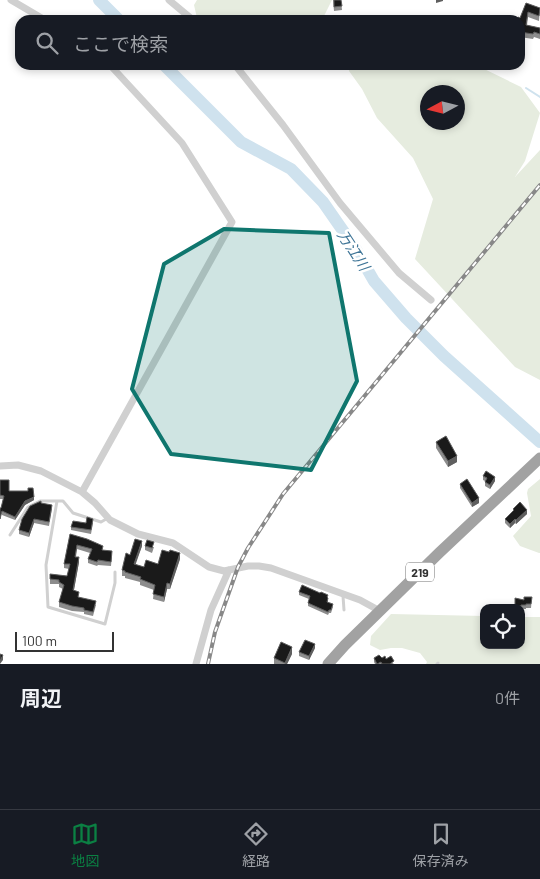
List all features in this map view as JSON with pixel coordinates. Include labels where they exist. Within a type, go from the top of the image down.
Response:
[{"type":"highway","name":"219","points":[[328,664],[439,553],[540,458]]},
{"type":"street","points":[[10,0],[36,15]]},
{"type":"street","points":[[169,0],[186,15]]},
{"type":"street","points":[[82,492],[232,222],[182,143],[115,70]]},
{"type":"street","points":[[239,70],[283,125],[346,210],[399,273],[431,300]]},
{"type":"street","points":[[0,466],[18,466],[40,471],[82,492],[110,520],[138,534],[173,543],[209,566],[224,571],[248,566],[271,568],[343,593],[380,611]]},
{"type":"street","points":[[196,664],[211,610],[229,570]]},
{"type":"lane","points":[[10,536],[28,507],[40,500],[63,501],[73,513],[102,522],[108,518]]},
{"type":"lane","points":[[57,501],[46,565],[48,607],[106,624],[116,582],[115,572]]},
{"type":"lane","points":[[343,593],[344,610]]},
{"type":"highlighted area","points":[[224,229],[329,233],[357,381],[311,470],[171,454],[132,389],[164,264]]},
{"type":"shaded area","points":[[197,0],[332,0],[324,15],[196,15],[194,5]]},
{"type":"shaded area","points":[[349,70],[486,70],[521,87],[540,113],[525,161],[515,177],[540,150],[540,380],[515,367],[415,259],[433,199],[413,158],[377,118],[362,89]]},
{"type":"shaded area","points":[[540,479],[539,553],[520,546],[513,536],[531,516],[527,493],[528,489]]},
{"type":"shaded area","points":[[391,614],[480,616],[480,649],[525,649],[525,617],[540,617],[540,664],[426,664],[427,662],[420,653],[402,648],[380,650],[370,645],[371,636]]},
{"type":"building","points":[[334,0],[341,0],[342,6],[334,7]]},
{"type":"building","points":[[526,3],[540,8],[539,16],[528,12],[526,25],[540,28],[540,34],[534,32],[533,34],[525,33],[525,15],[521,15]]},
{"type":"building","points":[[446,436],[457,456],[448,461],[436,442]]},
{"type":"building","points":[[486,471],[495,477],[490,485],[485,482],[487,478],[483,476]]},
{"type":"building","points":[[467,479],[479,498],[472,503],[460,484]]},
{"type":"building","points":[[0,480],[9,480],[9,491],[28,491],[28,488],[33,488],[34,497],[25,501],[15,517],[2,511],[0,519],[0,508],[4,496],[0,495]]},
{"type":"building","points":[[41,501],[41,503],[52,505],[49,522],[34,519],[29,533],[19,530],[22,519],[30,506]]},
{"type":"building","points":[[520,502],[527,510],[510,524],[505,519]]},
{"type":"building","points":[[87,517],[93,519],[91,530],[71,527],[73,521],[86,523]]},
{"type":"building","points":[[70,534],[103,546],[102,550],[112,551],[111,562],[98,560],[97,562],[88,559],[92,549],[77,545],[75,557],[79,557],[73,590],[79,592],[78,597],[96,601],[93,612],[59,602],[64,585],[59,580],[50,579],[50,574],[67,576],[70,564],[64,564]]},
{"type":"building","points":[[135,539],[142,541],[134,564],[144,567],[146,560],[158,564],[162,550],[180,553],[170,584],[167,583],[164,597],[153,594],[155,585],[122,570],[126,553],[130,555]]},
{"type":"building","points":[[147,540],[154,542],[152,548],[145,546]]},
{"type":"building","points":[[302,585],[328,595],[327,602],[333,604],[331,610],[328,612],[308,603],[310,596],[299,592]]},
{"type":"building","points":[[524,597],[532,597],[531,604],[515,604],[515,598],[524,600]]},
{"type":"building","points":[[305,640],[315,644],[309,656],[299,652]]},
{"type":"building","points":[[281,642],[292,647],[285,663],[274,658]]},
{"type":"building","points":[[379,655],[382,658],[385,656],[386,659],[391,656],[394,661],[390,664],[382,664],[381,662],[377,664],[374,658]]},
{"type":"waterway","name":"万江川","points":[[99,0],[114,15]]},
{"type":"waterway","name":"万江川","points":[[169,70],[241,142],[291,169],[323,202],[355,248],[374,281],[406,318],[444,356],[540,442]]},
{"type":"waterway","points":[[526,88],[540,97]]},
{"type":"railway","points":[[208,664],[215,632],[238,567],[283,494],[540,185]]}]
